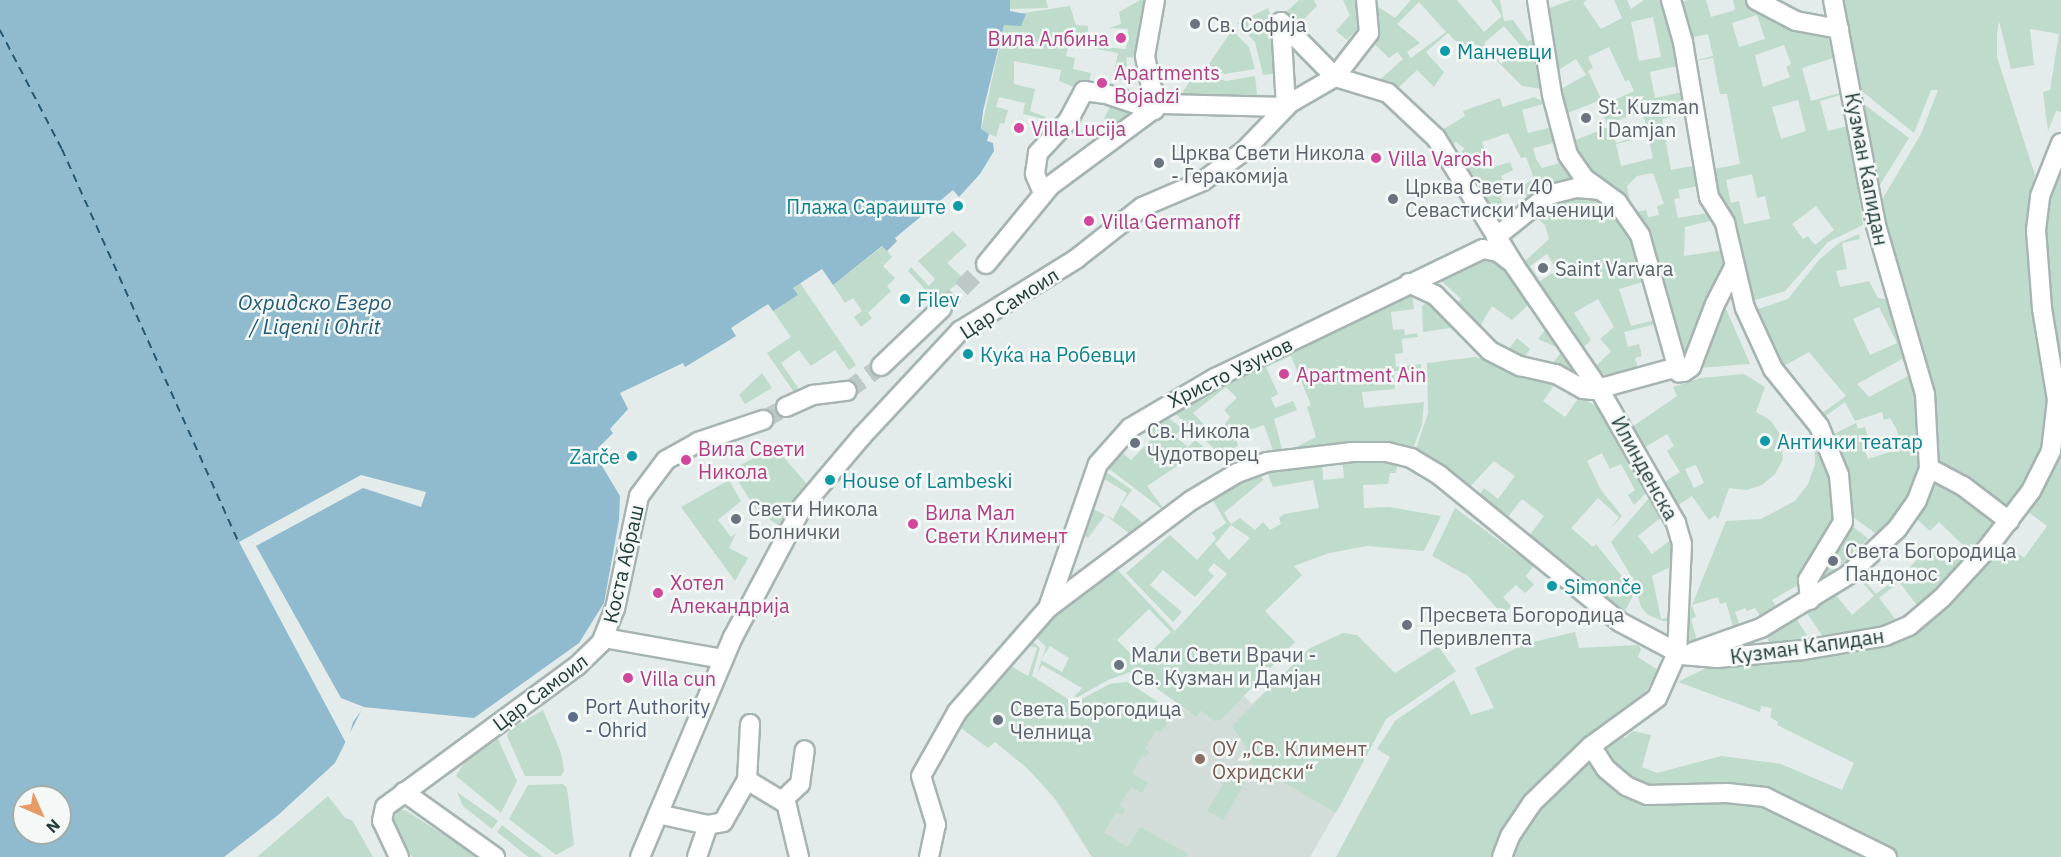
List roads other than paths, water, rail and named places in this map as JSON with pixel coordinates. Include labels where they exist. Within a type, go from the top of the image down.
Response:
[{"type":"street","points":[[1155,0],[1145,56],[1149,80],[1158,107]]},
{"type":"street","points":[[1043,193],[1035,174],[1038,153],[1068,121],[1084,91],[1107,94],[1158,107],[1286,107],[1335,77],[1369,33],[1370,17],[1366,0]]},
{"type":"street","points":[[1537,0],[1552,95],[1568,155],[1584,178],[1606,193],[1624,210],[1644,244],[1679,373]]},
{"type":"street","points":[[1671,0],[1683,42],[1708,197],[1725,223],[1734,267],[1758,344],[1777,375],[1815,421],[1839,475],[1843,522],[1808,580],[1810,600]]},
{"type":"street","points":[[1756,0],[1796,21],[1839,29]]},
{"type":"street","name":"Кузман Капидан","points":[[1680,654],[1761,628],[1810,600],[1883,544],[1912,509],[1929,468],[1925,394],[1876,225],[1833,0]]},
{"type":"street","name":"Илинденска","points":[[1286,107],[1281,22],[1335,77],[1388,93],[1426,127],[1514,265],[1599,389],[1680,531],[1680,654],[1657,698],[1591,746],[1532,803],[1510,836],[1502,857]]},
{"type":"street","points":[[986,264],[1043,193],[1158,107]]},
{"type":"street","name":"Цар Самоил","points":[[640,857],[723,659],[805,502],[960,331],[1059,271],[1142,207],[1203,182],[1244,151],[1286,107]]},
{"type":"street","name":"Кузман Капидан","points":[[1680,654],[1717,658],[1770,654],[1899,631],[1921,618],[1956,585],[2009,521],[2045,467],[2056,428],[2056,393],[2042,308],[2036,230],[2040,196],[2061,143]]},
{"type":"street","points":[[1496,237],[1554,193],[1584,188],[1606,193]]},
{"type":"street","name":"Христо Узунов","points":[[1048,608],[1098,464],[1117,438],[1189,390],[1483,249],[1498,252],[1514,265]]},
{"type":"street","points":[[1409,283],[1435,295],[1484,345],[1508,361],[1556,374],[1583,389],[1599,389],[1668,370],[1679,373],[1691,367],[1714,304],[1734,267]]},
{"type":"street","points":[[881,366],[942,308]]},
{"type":"street","points":[[786,407],[813,395],[847,392]]},
{"type":"street","name":"Коста Абраш","points":[[604,638],[615,609],[642,489],[674,453],[763,420]]},
{"type":"street","points":[[929,857],[936,825],[921,776],[928,758],[957,712],[1048,608],[1168,516],[1238,473],[1295,456],[1386,452],[1411,458],[1439,475],[1620,622],[1680,654]]},
{"type":"street","points":[[1929,468],[1963,486],[2009,521]]},
{"type":"street","name":"Цар Самоил","points":[[399,857],[381,816],[385,807],[577,666],[604,638],[723,659]]},
{"type":"street","points":[[658,814],[708,825],[723,822],[747,780],[750,724]]},
{"type":"street","points":[[1591,746],[1606,769],[1641,793],[1666,796],[1738,793],[1765,797],[1887,857]]},
{"type":"street","points":[[799,857],[785,798],[800,784],[804,775],[805,750]]},
{"type":"street","points":[[747,780],[785,803]]},
{"type":"street","points":[[404,792],[495,857]]},
{"type":"street","points":[[697,857],[708,825]]},
{"type":"water","name":"Охридско Езеро / Liqeni i Ohrit","points":[[0,0],[1010,0],[1010,11],[1026,14],[1021,26],[1004,25],[983,111],[981,129],[989,134],[987,141],[993,143],[994,151],[980,174],[959,197],[953,190],[895,238],[897,241],[887,251],[882,246],[833,285],[822,269],[793,288],[798,295],[773,311],[768,304],[731,328],[736,336],[723,344],[685,367],[683,363],[620,393],[628,409],[610,429],[613,433],[599,447],[596,456],[620,496],[619,520],[604,603],[579,643],[474,718],[363,707],[335,763],[277,816],[224,857],[0,857]]},
{"type":"tunnel","points":[[942,308],[986,264]]},
{"type":"tunnel","points":[[847,391],[881,366]]},
{"type":"tunnel","points":[[763,420],[786,407]]},
{"type":"place","name":"Св. Софија","points":[[1195,24]]},
{"type":"place","name":"Вила Албина","points":[[1121,38]]},
{"type":"place","name":"Манчевци","points":[[1445,51]]},
{"type":"place","name":"Apartments Bojadzi","points":[[1102,83]]},
{"type":"place","name":"St. Kuzman i Damjan","points":[[1586,118]]},
{"type":"place","name":"Villa Lucija","points":[[1019,128]]},
{"type":"place","name":"Villa Varosh","points":[[1376,158]]},
{"type":"place","name":"Црква Свети Никола - Геракомија","points":[[1159,163]]},
{"type":"place","name":"Црква Свети 40 Севастиски Маченици","points":[[1393,199]]},
{"type":"place","name":"Плажа Сараиште","points":[[958,206]]},
{"type":"place","name":"Villa Germanoff","points":[[1089,221]]},
{"type":"place","name":"Saint Varvara","points":[[1543,268]]},
{"type":"place","name":"Filev","points":[[905,299]]},
{"type":"place","name":"Куќа на Робевци","points":[[968,354]]},
{"type":"place","name":"Apartment Ain","points":[[1284,374]]},
{"type":"place","name":"Антички театар","points":[[1765,441]]},
{"type":"place","name":"Св. Никола Чудотворец","points":[[1135,443]]},
{"type":"place","name":"Zarče","points":[[632,456]]},
{"type":"place","name":"Вила Свети Никола","points":[[686,460]]},
{"type":"place","name":"House of Lambeski","points":[[830,480]]},
{"type":"place","name":"Свети Никола Болнички","points":[[736,519]]},
{"type":"place","name":"Вила Мал Свети Климент","points":[[913,524]]},
{"type":"place","name":"Света Богородица Пандонос","points":[[1833,561]]},
{"type":"place","name":"Simonče","points":[[1552,586]]},
{"type":"place","name":"Хотел Алекандрија","points":[[658,593]]},
{"type":"place","name":"Пресвета Богородица Перивлепта","points":[[1407,625]]},
{"type":"place","name":"Мали Свети Врачи - Св. Кузман и Дамјан","points":[[1119,665]]},
{"type":"place","name":"Villa cun","points":[[628,678]]},
{"type":"place","name":"Port Authority - Ohrid","points":[[573,717]]},
{"type":"place","name":"Света Борогодица Челница","points":[[998,720]]},
{"type":"place","name":"ОУ „Св. Климент Охридски“","points":[[1200,759]]}]
